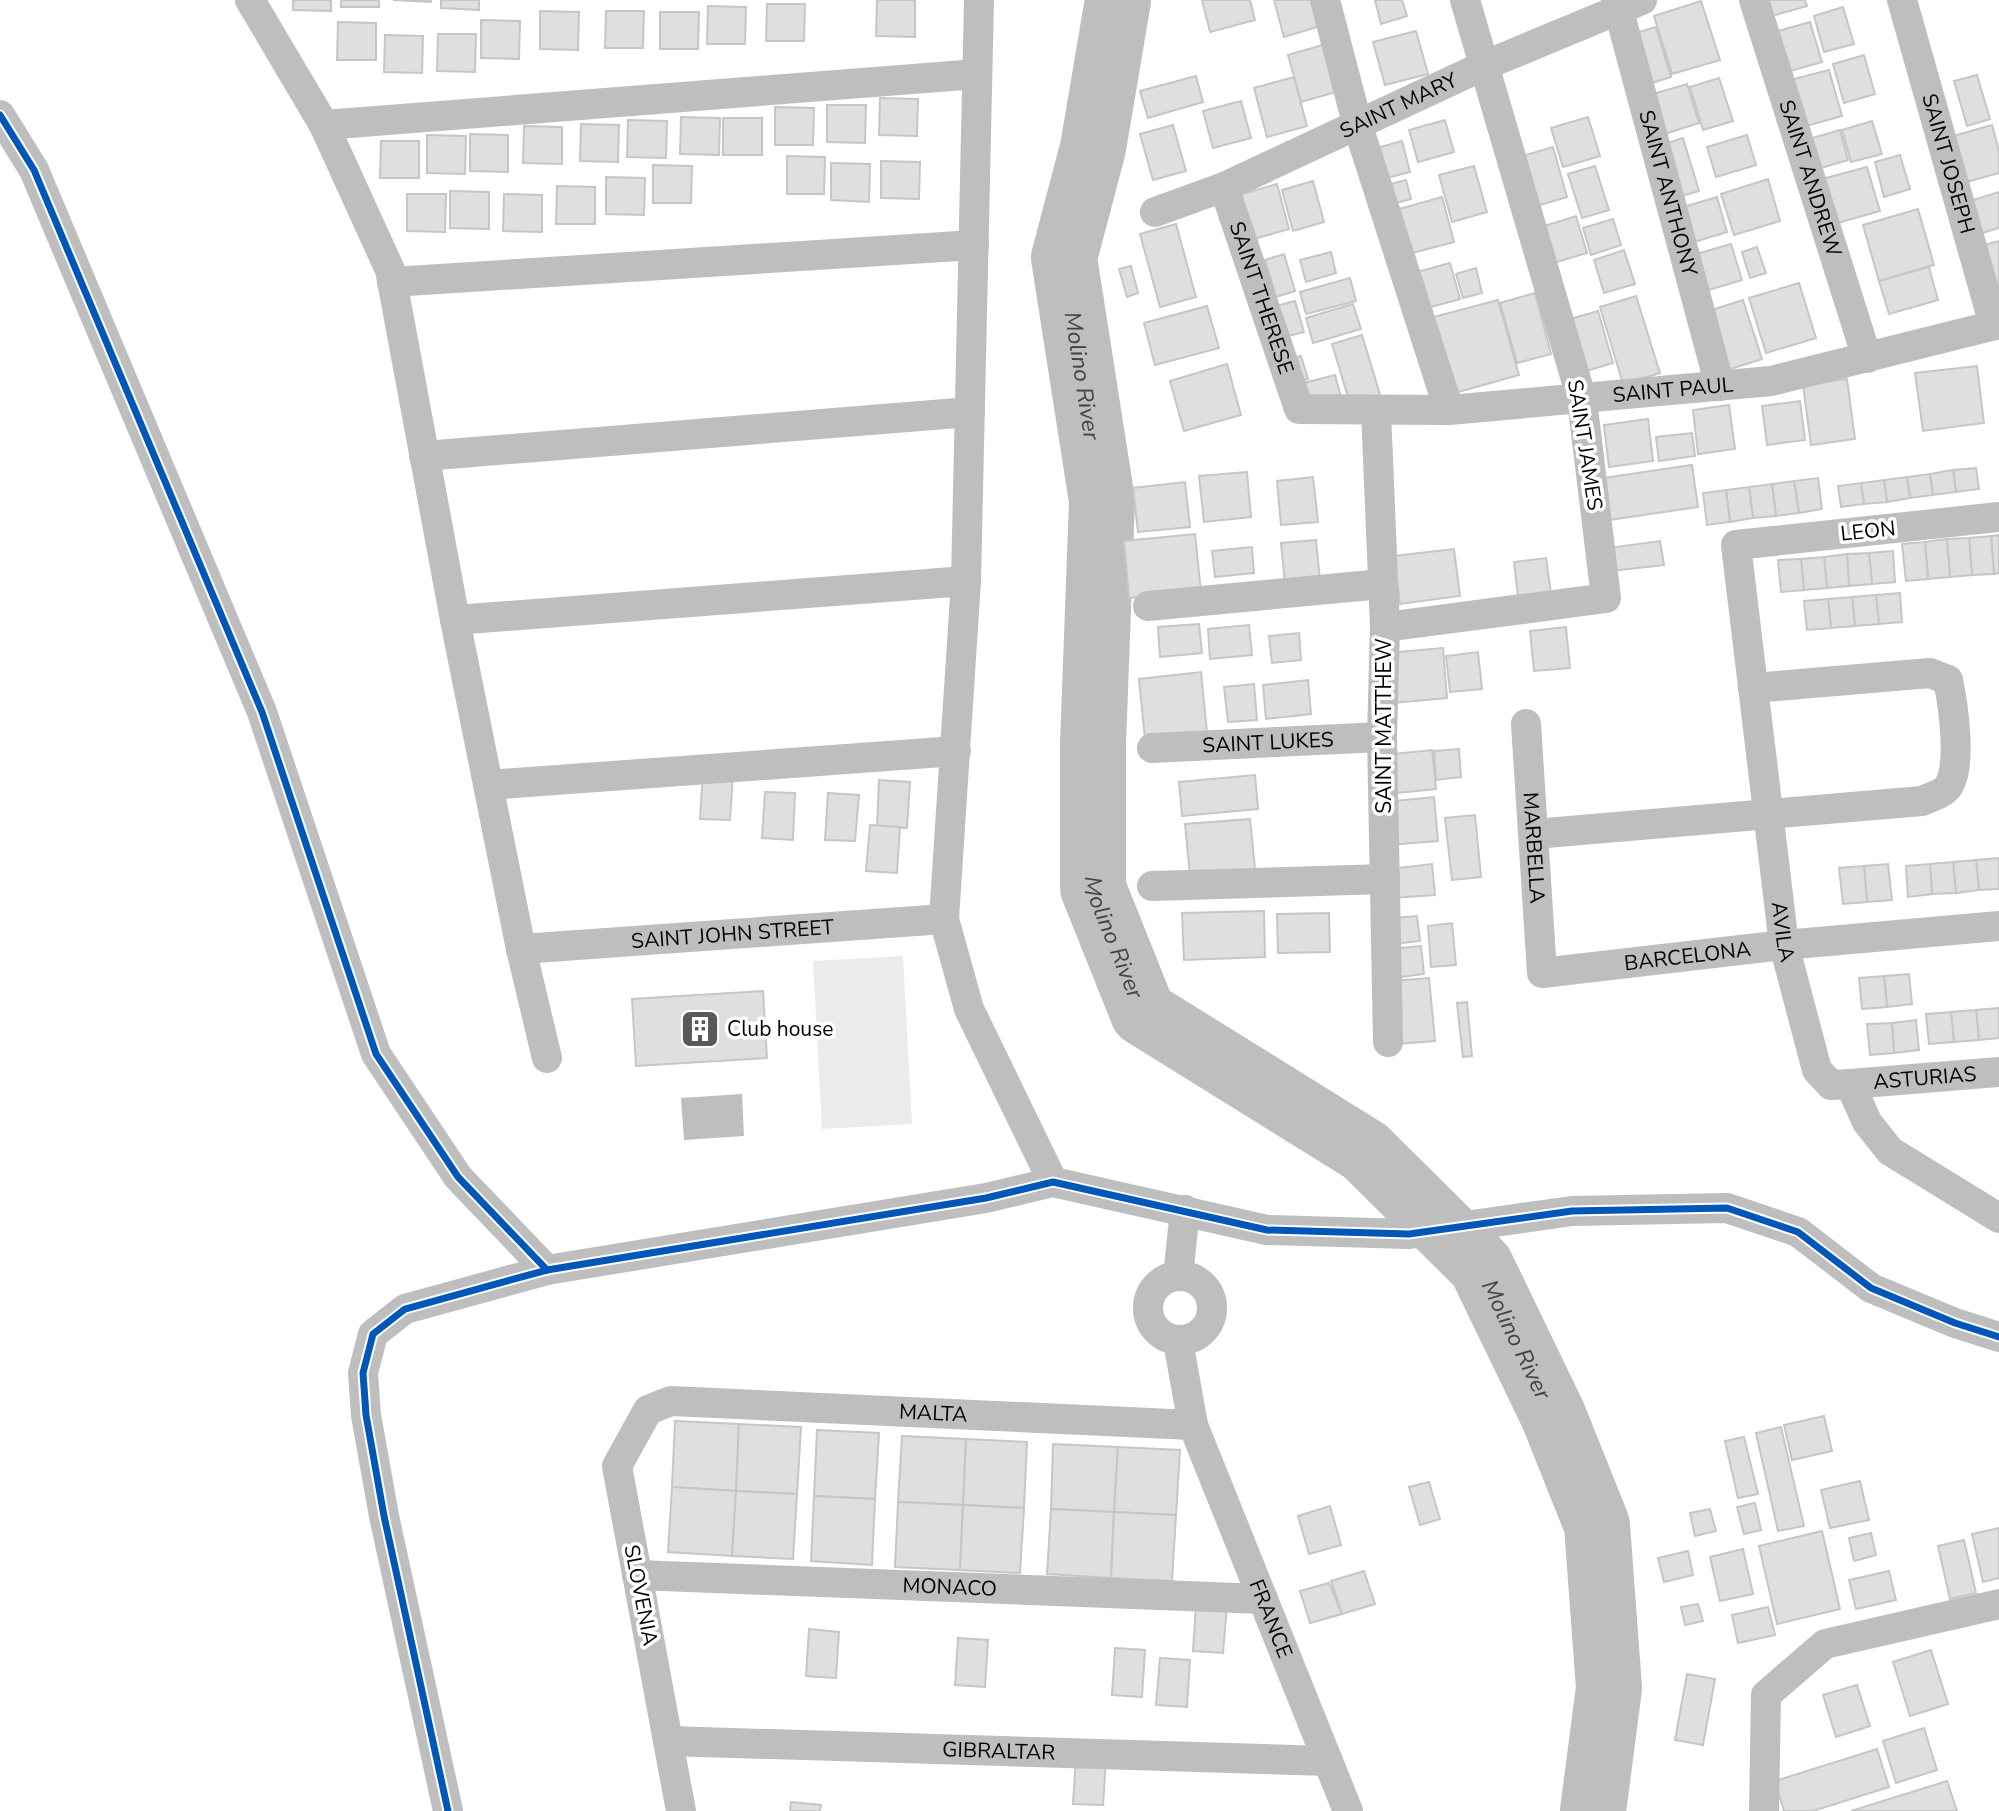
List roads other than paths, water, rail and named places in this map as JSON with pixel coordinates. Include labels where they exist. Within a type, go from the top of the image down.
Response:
[{"type":"street","points":[[250,0],[324,125],[364,208],[392,282],[454,620],[521,949],[547,1058]]},
{"type":"street","points":[[979,0],[967,581],[944,919],[969,1009],[1053,1182]]},
{"type":"street","points":[[1325,0],[1357,123],[1449,411]]},
{"type":"street","name":"SAINT JAMES","points":[[1385,627],[1606,598],[1582,400],[1465,0]]},
{"type":"street","name":"SAINT ANDREW","points":[[1754,0],[1867,358]]},
{"type":"street","name":"SAINT JOSEPH","points":[[1902,0],[1997,325]]},
{"type":"street","name":"SAINT MARY","points":[[1155,212],[1224,187],[1357,123],[1625,3]]},
{"type":"street","name":"SAINT ANTHONY","points":[[1625,3],[1720,386]]},
{"type":"street","points":[[324,125],[977,74]]},
{"type":"street","points":[[0,115],[34,170],[262,712],[376,1054],[458,1177],[547,1270]]},
{"type":"street","name":"SAINT THERESE","points":[[1224,187],[1299,409]]},
{"type":"street","points":[[392,282],[974,245]]},
{"type":"street","name":"SAINT PAUL","points":[[1299,409],[1449,411],[1771,381],[1997,325]]},
{"type":"street","name":"SAINT MATTHEW","points":[[1376,411],[1381,584],[1385,627],[1382,737],[1388,1042]]},
{"type":"street","points":[[424,456],[970,412]]},
{"type":"street","name":"LEON","points":[[1736,545],[1999,517]]},
{"type":"street","name":"AVILA","points":[[1736,545],[1784,946],[1817,1070],[1831,1086],[1850,1084]]},
{"type":"street","points":[[454,620],[967,581]]},
{"type":"street","points":[[1148,606],[1381,584]]},
{"type":"street","points":[[1534,834],[1922,800],[1945,790],[1955,774],[1952,700],[1948,680],[1930,673],[1753,688]]},
{"type":"street","name":"MARBELLA","points":[[1525,724],[1542,974]]},
{"type":"street","name":"SAINT LUKES","points":[[1152,748],[1382,737]]},
{"type":"street","points":[[488,785],[956,751]]},
{"type":"street","points":[[1152,887],[1385,880]]},
{"type":"street","name":"SAINT JOHN STREET","points":[[521,949],[944,919]]},
{"type":"street","name":"BARCELONA","points":[[1542,974],[1784,946],[1999,926]]},
{"type":"street","name":"ASTURIAS","points":[[1850,1084],[1999,1072]]},
{"type":"street","points":[[1850,1084],[1867,1122],[1890,1150],[1999,1218]]},
{"type":"street","points":[[448,1811],[384,1517],[366,1415],[363,1373],[373,1334],[405,1309],[547,1270],[986,1198],[1053,1182],[1266,1230],[1409,1234],[1572,1211],[1727,1208],[1798,1232],[1871,1288],[1999,1338]]},
{"type":"street","points":[[1178,1276],[1185,1210]]},
{"type":"street","points":[[1178,1276],[1188,1276],[1205,1287],[1212,1307],[1207,1326],[1199,1334],[1178,1340],[1157,1332],[1147,1312],[1147,1301],[1158,1282],[1178,1276]]},
{"type":"street","name":"FRANCE","points":[[1178,1340],[1193,1425],[1348,1811]]},
{"type":"street","name":"MALTA","points":[[671,1401],[1193,1425]]},
{"type":"street","name":"SLOVENIA","points":[[671,1401],[648,1410],[617,1466],[681,1811]]},
{"type":"street","name":"MONACO","points":[[638,1575],[1263,1599]]},
{"type":"street","points":[[1764,1811],[1766,1695],[1825,1644],[1999,1604]]},
{"type":"street","name":"GIBRALTAR","points":[[668,1741],[1328,1761]]},
{"type":"waterway","name":"Molino River","points":[[1118,0],[1093,148],[1064,258],[1102,501],[1093,744],[1093,888],[1143,1013],[1365,1151],[1481,1266],[1553,1415],[1597,1525],[1609,1688],[1593,1811]]},
{"type":"place","name":"Club house","points":[[700,1029]]}]
